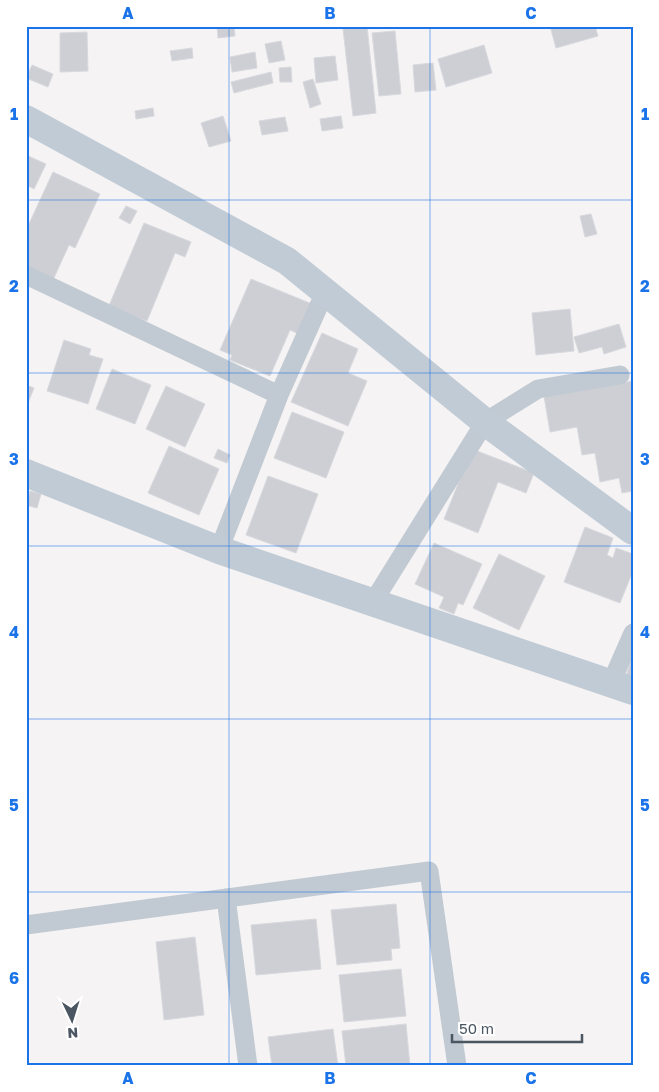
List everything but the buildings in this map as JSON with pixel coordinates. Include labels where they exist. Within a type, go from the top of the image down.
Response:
[{"type":"street","points":[[26,119],[287,261],[485,422],[633,531]]},
{"type":"street","points":[[26,274],[279,395]]},
{"type":"street","points":[[219,550],[279,395],[325,292]]},
{"type":"street","points":[[373,602],[485,422],[538,389],[620,375]]},
{"type":"street","points":[[26,473],[219,550],[622,687],[633,633]]},
{"type":"street","points":[[26,925],[429,872],[457,1066]]},
{"type":"street","points":[[226,898],[248,1066]]}]
